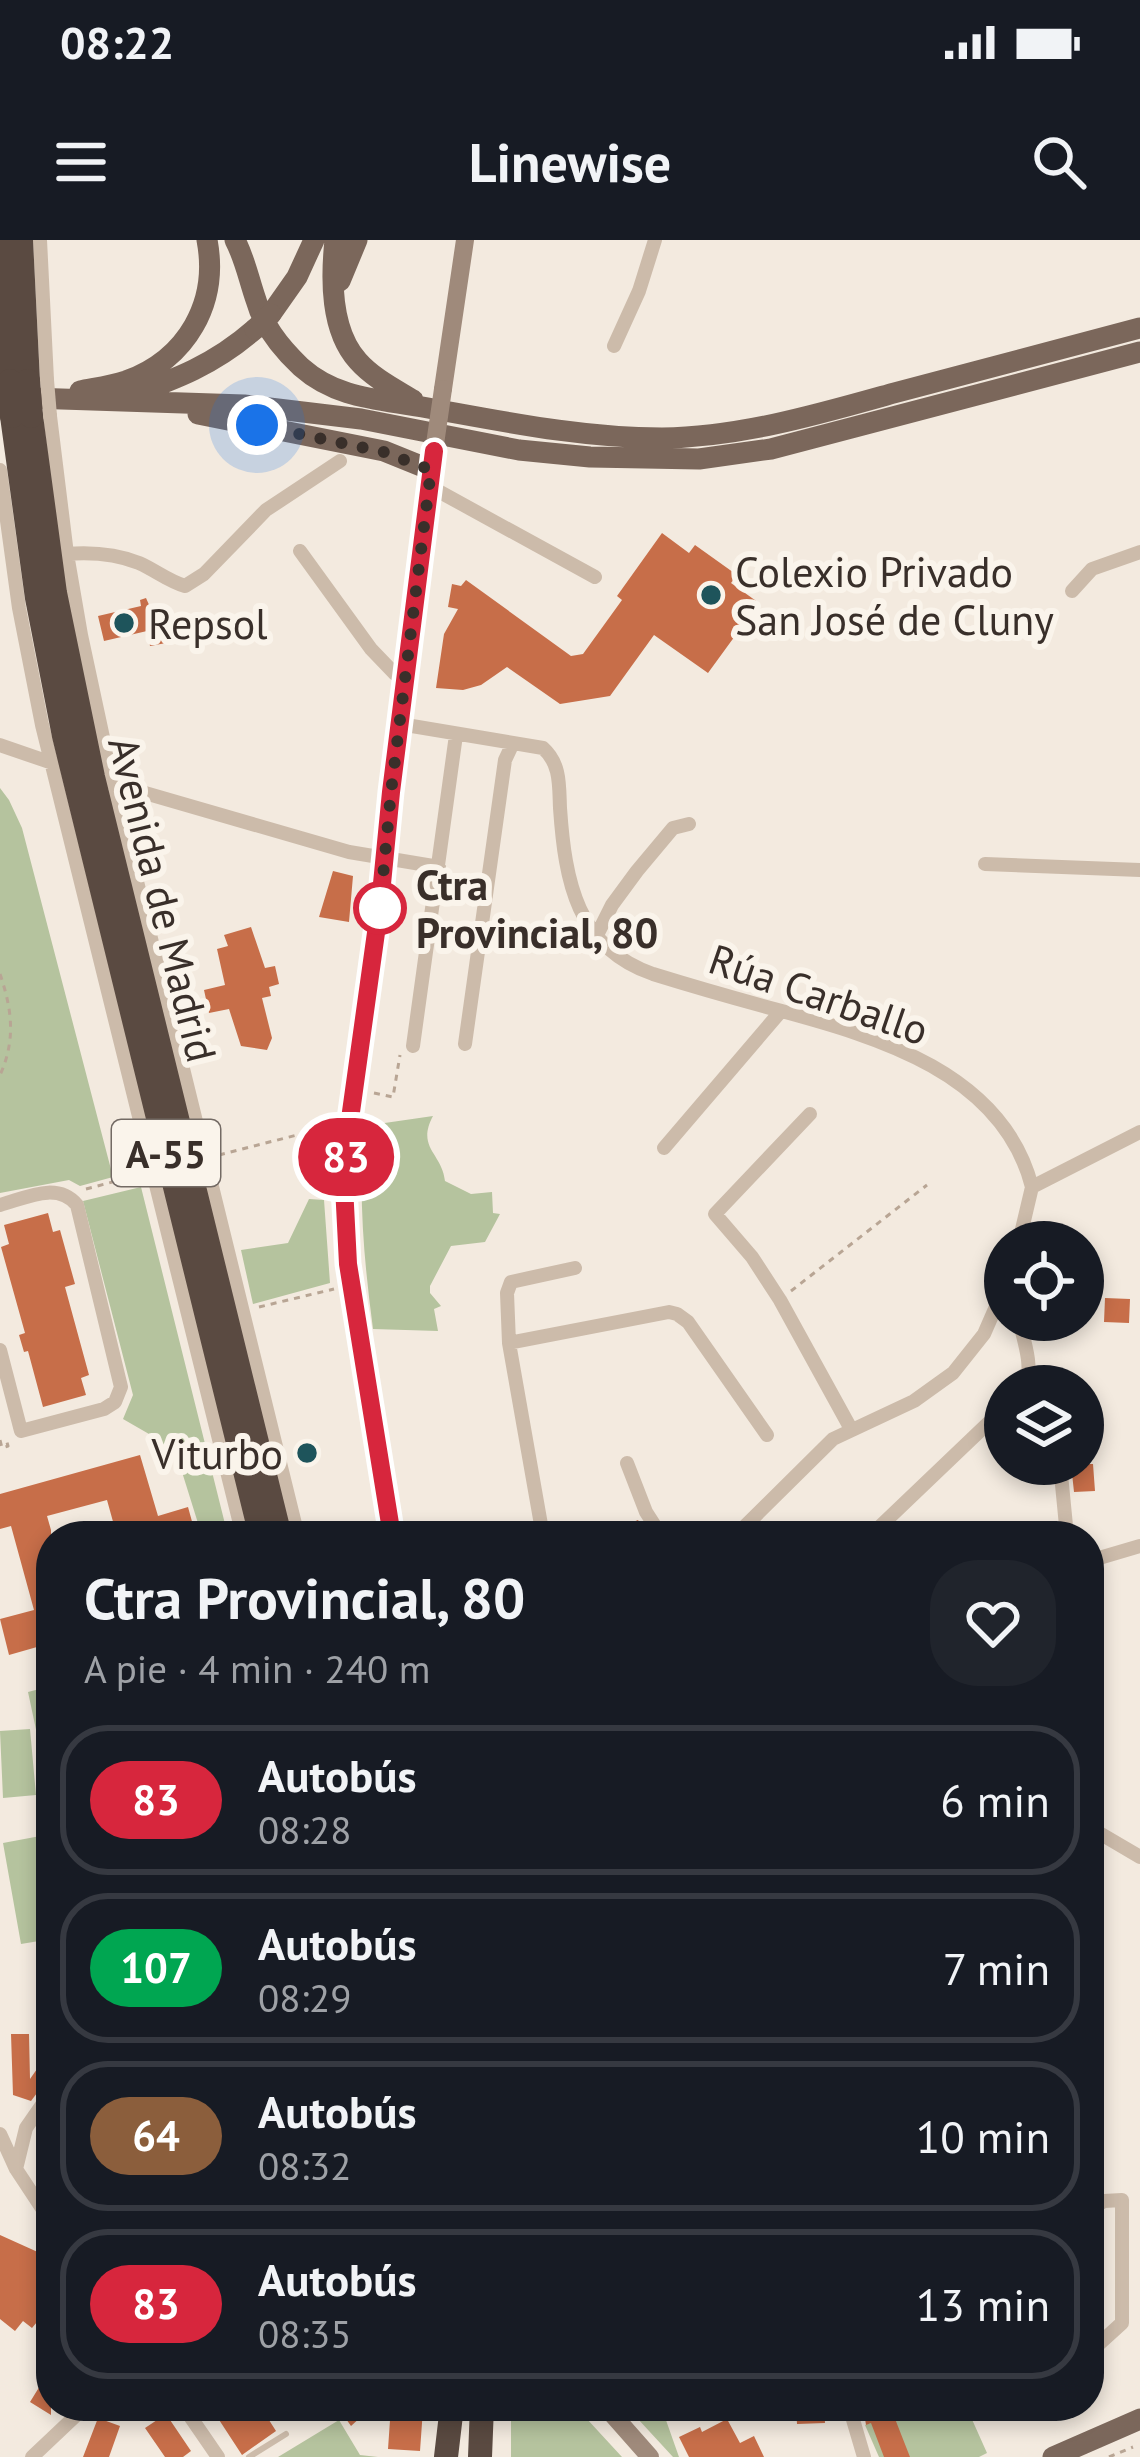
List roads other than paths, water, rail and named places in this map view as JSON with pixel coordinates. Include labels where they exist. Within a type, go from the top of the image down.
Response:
[{"type":"highway","name":"Avenida de Madrid","points":[[2,240],[82,773],[257,1521]]},
{"type":"highway","name":"Avenida de Madrid","points":[[21,240],[29,398]]},
{"type":"highway","name":"Avenida de Madrid","points":[[82,773],[276,1521]]},
{"type":"highway","points":[[446,2457],[450,2421]]},
{"type":"highway","points":[[480,2457],[481,2421]]},
{"type":"main road","points":[[29,398],[125,381],[156,367],[179,349],[202,315],[210,286],[208,240]]},
{"type":"main road","points":[[235,240],[265,320],[285,351],[328,386],[360,399],[609,436],[667,438],[739,431],[1140,328]]},
{"type":"main road","points":[[114,402],[194,372],[229,352],[263,321],[297,278],[314,240]]},
{"type":"main road","points":[[335,240],[332,272],[345,342],[358,361],[424,407]]},
{"type":"main road","points":[[335,299],[357,240]]},
{"type":"main road","points":[[29,398],[244,405],[338,416],[520,450],[590,458],[699,460],[772,449],[1140,352]]},
{"type":"main road","points":[[157,402],[180,411],[384,452],[431,469]]},
{"type":"main road","points":[[1053,2457],[1140,2420]]},
{"type":"street","points":[[40,240],[29,398],[68,554],[81,635],[82,773]]},
{"type":"street","points":[[390,1521],[348,1264],[344,1186],[431,469],[465,240]]},
{"type":"street","points":[[614,346],[655,240]]},
{"type":"street","points":[[68,554],[92,552],[122,558],[185,586],[204,574],[266,510],[340,460]]},
{"type":"street","points":[[431,469],[595,577]]},
{"type":"street","points":[[0,470],[20,608],[82,773]]},
{"type":"street","points":[[299,551],[371,649],[394,674],[405,676]]},
{"type":"street","points":[[1072,591],[1092,569],[1140,552]]},
{"type":"street","points":[[400,724],[544,748],[554,760],[568,872],[580,911],[596,938]]},
{"type":"street","points":[[407,1044],[439,867],[456,735]]},
{"type":"street","points":[[465,1044],[505,760],[513,743]]},
{"type":"street","points":[[0,745],[349,852],[439,867]]},
{"type":"street","name":"Avenida de Madrid","points":[[82,773],[75,856],[239,1521]]},
{"type":"street","name":"Avenida de Madrid","points":[[82,773],[294,1521]]},
{"type":"street","points":[[596,938],[612,905],[649,856],[673,828],[689,824]]},
{"type":"street","points":[[985,864],[1140,870]]},
{"type":"street","name":"Rúa Carballo","points":[[596,938],[635,968],[877,1039],[952,1077],[1006,1132],[1032,1186]]},
{"type":"street","points":[[664,1148],[781,1011]]},
{"type":"street","points":[[810,1114],[715,1214],[780,1300],[850,1430]]},
{"type":"street","points":[[1023,1221],[1032,1186],[1140,1132]]},
{"type":"street","points":[[0,1205],[56,1190],[68,1194],[77,1205],[121,1387],[115,1402],[104,1408],[12,1430],[0,1350]]},
{"type":"street","points":[[540,1521],[509,1345],[507,1293],[511,1282],[575,1268]]},
{"type":"street","points":[[509,1345],[677,1314],[688,1322],[767,1435]]},
{"type":"street","points":[[750,1521],[833,1439],[914,1401],[953,1373],[984,1334]]},
{"type":"street","points":[[885,1521],[984,1427]]},
{"type":"street","points":[[628,1463],[652,1521]]},
{"type":"street","points":[[1062,1485],[1066,1521]]},
{"type":"street","points":[[1104,1557],[1140,1546]]},
{"type":"street","points":[[1104,1836],[1140,1857]]},
{"type":"street","points":[[16,2169],[26,2128],[36,2114]]},
{"type":"street","points":[[0,2134],[36,2199]]},
{"type":"street","points":[[0,2176],[16,2169]]},
{"type":"street","points":[[1104,2200],[1122,2200],[1122,2324],[1104,2340]]},
{"type":"street","points":[[32,2457],[70,2421]]},
{"type":"street","points":[[193,2421],[218,2457]]},
{"type":"street","points":[[618,2421],[650,2457]]},
{"type":"street","points":[[853,2421],[864,2457]]},
{"type":"lane","points":[[249,2457],[286,2434]]},
{"type":"place","name":"Colexio Privado San José de Cluny","points":[[711,595]]},
{"type":"place","name":"Repsol","points":[[124,623]]},
{"type":"place","name":"Ctra Provincial, 80","points":[[380,908]]},
{"type":"place","name":"Viturbo","points":[[307,1453]]}]
